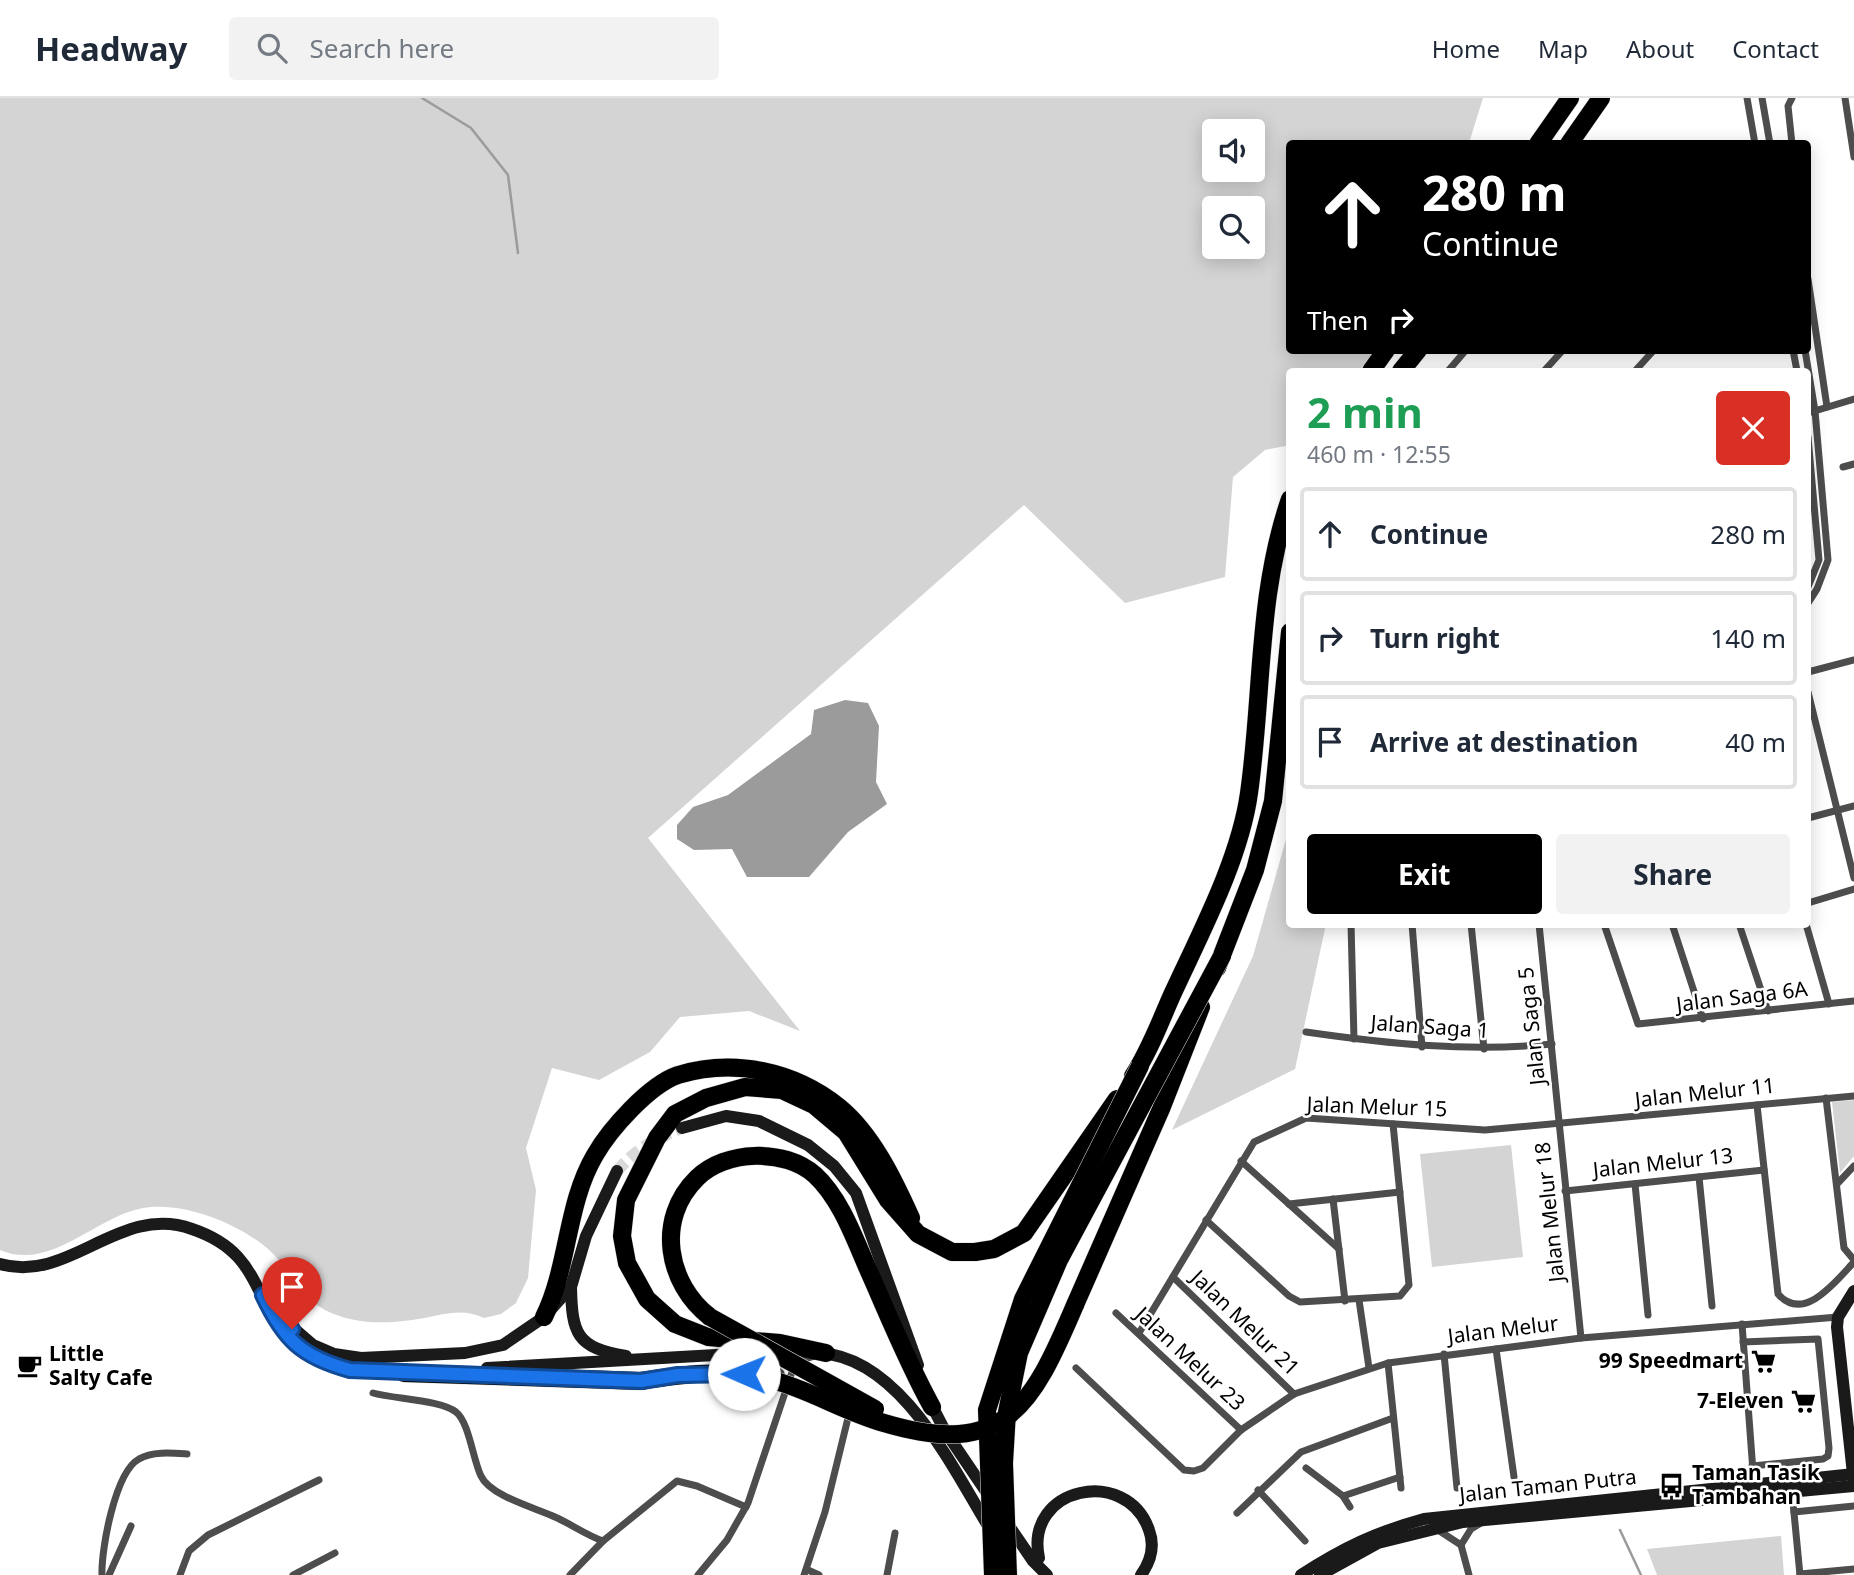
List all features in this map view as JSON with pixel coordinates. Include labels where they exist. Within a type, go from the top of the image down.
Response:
[{"type":"highway","points":[[1541,140],[1570,98]]},
{"type":"highway","points":[[1572,140],[1601,98]]},
{"type":"highway","points":[[1372,368],[1383,354]]},
{"type":"highway","points":[[1403,368],[1415,354]]},
{"type":"highway","points":[[993,1575],[987,1410],[1023,1298],[1140,1066],[1231,856],[1249,794],[1262,640],[1279,531],[1286,511]]},
{"type":"highway","points":[[404,1373],[641,1381],[678,1375],[744,1374],[802,1390],[883,1423],[939,1436],[957,1436],[978,1431],[1001,1421],[1034,1390],[1048,1368],[1161,1109],[1255,870],[1273,801],[1286,672]]},
{"type":"highway","points":[[1008,1575],[1005,1450],[1007,1412],[1019,1353],[1059,1260],[1222,956]]},
{"type":"highway","points":[[826,1353],[780,1343],[708,1337],[675,1324],[647,1299],[627,1263],[622,1236],[626,1200],[656,1138],[675,1114],[706,1098],[745,1087],[782,1090],[814,1105],[846,1132],[888,1200],[918,1234],[952,1252],[975,1252],[1006,1244],[1031,1226],[1140,1066]]},
{"type":"highway","points":[[544,1317],[557,1290],[583,1177],[596,1153],[646,1096],[676,1076],[733,1067],[764,1070],[808,1086],[841,1109],[870,1143],[900,1194],[918,1234]]},
{"type":"highway","points":[[901,1427],[883,1413],[710,1317],[693,1304],[672,1263],[672,1226],[687,1191],[698,1177],[720,1164],[751,1156],[770,1156],[793,1162],[814,1175],[842,1214],[911,1369],[932,1407]]},
{"type":"street","points":[[1747,98],[1754,140]]},
{"type":"street","points":[[1762,98],[1769,140]]},
{"type":"street","points":[[1792,98],[1788,106],[1792,140]]},
{"type":"street","points":[[1845,98],[1854,157]]},
{"type":"street","points":[[1811,299],[1827,407]]},
{"type":"street","points":[[1451,368],[1463,354]]},
{"type":"street","points":[[1547,368],[1559,354]]},
{"type":"street","points":[[1638,368],[1650,354]]},
{"type":"street","points":[[1811,598],[1828,559],[1811,412],[1854,399]]},
{"type":"street","points":[[1843,467],[1854,464]]},
{"type":"street","points":[[1811,471],[1819,560],[1811,580]]},
{"type":"street","points":[[1811,671],[1854,660]]},
{"type":"street","points":[[1811,705],[1854,877]]},
{"type":"street","points":[[1811,817],[1854,806]]},
{"type":"street","points":[[1811,901],[1854,889]]},
{"type":"street","points":[[1351,928],[1354,1039]]},
{"type":"street","points":[[1412,928],[1422,1047]]},
{"type":"street","points":[[1471,928],[1484,1049]]},
{"type":"street","name":"Jalan Saga 5","points":[[1539,928],[1559,1125]]},
{"type":"street","name":"Jalan Saga 6A","points":[[1605,928],[1638,1024],[1854,1001]]},
{"type":"street","points":[[1673,928],[1703,1019]]},
{"type":"street","points":[[1740,928],[1768,1012]]},
{"type":"street","points":[[1807,928],[1829,1004]]},
{"type":"street","name":"Jalan Saga 1","points":[[1306,1032],[1422,1047],[1484,1049],[1552,1044]]},
{"type":"street","name":"Jalan Melur 11","points":[[1559,1125],[1854,1096]]},
{"type":"street","points":[[1757,1105],[1778,1294],[1793,1303],[1816,1300],[1854,1261],[1844,1248],[1826,1098]]},
{"type":"street","points":[[682,1128],[726,1116],[759,1121],[808,1144],[834,1166],[856,1193],[932,1407],[1032,1561],[1047,1575]]},
{"type":"street","name":"Jalan Melur 15","points":[[1139,1333],[1241,1161],[1261,1136],[1306,1118],[1485,1130],[1559,1125]]},
{"type":"street","points":[[1206,1220],[1289,1296],[1300,1302],[1400,1296],[1409,1285],[1393,1124]]},
{"type":"street","name":"Jalan Melur 18","points":[[1559,1125],[1581,1338]]},
{"type":"street","points":[[1241,1161],[1339,1249]]},
{"type":"street","points":[[1837,1184],[1854,1166]]},
{"type":"street","name":"Jalan Melur 13","points":[[1565,1191],[1764,1170]]},
{"type":"street","points":[[617,1171],[590,1225],[571,1287],[572,1323],[582,1340],[601,1352],[647,1359]]},
{"type":"street","points":[[1699,1177],[1712,1306]]},
{"type":"street","points":[[1635,1184],[1647,1315]]},
{"type":"street","points":[[1289,1204],[1400,1192]]},
{"type":"street","points":[[1333,1199],[1345,1301]]},
{"type":"street","points":[[0,1264],[41,1265],[65,1259],[141,1224],[173,1224],[212,1237],[230,1248],[254,1275],[292,1343],[310,1355],[350,1370],[404,1373],[755,1353],[826,1353],[864,1368],[897,1392],[920,1416],[1016,1575]]},
{"type":"street","name":"Jalan Melur 21","points":[[1173,1278],[1294,1394]]},
{"type":"street","points":[[263,1295],[292,1329],[313,1345],[334,1354],[361,1358],[478,1351],[503,1345],[544,1317],[571,1287]]},
{"type":"street","points":[[1854,1292],[1838,1317],[1849,1401],[1854,1479]]},
{"type":"street","points":[[1359,1300],[1368,1368]]},
{"type":"street","name":"Jalan Melur 23","points":[[1116,1313],[1241,1430]]},
{"type":"street","name":"Jalan Melur","points":[[1076,1368],[1184,1469],[1194,1471],[1203,1468],[1241,1430],[1294,1394],[1388,1363],[1581,1338],[1838,1317]]},
{"type":"street","points":[[1742,1324],[1754,1485]]},
{"type":"street","points":[[1743,1342],[1818,1339],[1829,1448],[1829,1456],[1823,1460],[1752,1466]]},
{"type":"street","points":[[1496,1349],[1514,1477]]},
{"type":"street","points":[[755,1353],[780,1373],[784,1388]]},
{"type":"street","points":[[698,1575],[727,1540],[746,1507],[784,1388],[792,1372],[805,1359],[826,1353]]},
{"type":"street","points":[[1444,1354],[1457,1488]]},
{"type":"street","points":[[1388,1363],[1401,1488]]},
{"type":"street","points":[[373,1393],[395,1399],[432,1402],[456,1412],[464,1426],[482,1480],[516,1502],[555,1516],[603,1541]]},
{"type":"street","points":[[819,1575],[806,1573],[848,1418]]},
{"type":"street","points":[[1237,1513],[1258,1490],[1301,1452],[1393,1418]]},
{"type":"street","points":[[102,1575],[110,1518],[131,1467],[138,1459],[151,1455],[187,1454]]},
{"type":"street","points":[[1306,1468],[1343,1496],[1350,1507]]},
{"type":"street","points":[[1343,1496],[1400,1477]]},
{"type":"street","name":"Jalan Taman Putra","points":[[1320,1575],[1378,1544],[1430,1528],[1754,1485],[1854,1479]]},
{"type":"street","name":"Jalan Taman Putra","points":[[1301,1575],[1348,1545],[1379,1531],[1424,1519],[1630,1501],[1792,1492],[1854,1479]]},
{"type":"street","points":[[180,1575],[189,1551],[208,1535],[319,1480]]},
{"type":"street","points":[[570,1575],[603,1541],[677,1481],[746,1507]]},
{"type":"street","points":[[1258,1490],[1305,1541]]},
{"type":"street","points":[[1039,1558],[1037,1533],[1046,1512],[1062,1500],[1078,1493],[1098,1491],[1117,1496],[1136,1507],[1146,1520],[1152,1537],[1152,1552],[1141,1575]]},
{"type":"street","points":[[1792,1492],[1800,1574],[1854,1569]]},
{"type":"street","points":[[1794,1512],[1854,1506]]},
{"type":"street","points":[[1461,1545],[1471,1529],[1485,1520]]},
{"type":"street","points":[[109,1575],[131,1526]]},
{"type":"street","points":[[1430,1528],[1447,1533],[1461,1545],[1469,1575]]},
{"type":"street","points":[[887,1575],[895,1533]]},
{"type":"street","points":[[293,1575],[335,1553]]},
{"type":"shaded area","points":[[0,98],[1483,98],[1470,140],[1286,140],[1286,354],[1372,354],[1361,368],[1286,368],[1286,446],[1265,450],[1233,477],[1225,577],[1125,603],[1024,505],[648,838],[800,1031],[749,1011],[680,1017],[650,1052],[599,1080],[552,1068],[526,1148],[536,1190],[528,1278],[516,1303],[501,1314],[484,1318],[466,1313],[448,1313],[389,1322],[346,1318],[316,1304],[274,1255],[255,1239],[209,1216],[175,1208],[143,1208],[125,1213],[73,1240],[37,1254],[19,1255],[0,1250]]},
{"type":"shaded area","points":[[845,700],[868,703],[879,726],[876,782],[887,804],[848,832],[809,877],[747,877],[732,849],[694,850],[677,839],[677,825],[693,807],[728,795],[811,734],[814,710]]},
{"type":"shaded area","points":[[1286,839],[1286,928],[1325,928],[1295,1069],[1172,1130],[1253,956]]},
{"type":"shaded area","points":[[1854,1100],[1854,1156],[1840,1173],[1832,1102]]},
{"type":"shaded area","points":[[1511,1145],[1523,1257],[1432,1267],[1420,1154]]},
{"type":"shaded area","points":[[1781,1536],[1784,1575],[1657,1575],[1647,1549]]},
{"type":"waterway","points":[[422,98],[471,128],[508,175],[518,253]]},
{"type":"waterway","points":[[1620,1530],[1641,1575]]},
{"type":"tunnel","points":[[617,1171],[647,1145],[682,1128]]},
{"type":"place","name":"99 Speedmart","points":[[1763,1361]]},
{"type":"place","name":"Little Salty Cafe","points":[[29,1366]]},
{"type":"place","name":"7-Eleven","points":[[1804,1401]]},
{"type":"place","name":"Taman Tasik Tambahan","points":[[1672,1485]]},
{"type":"route","points":[[292,1329],[263,1295],[280,1328],[292,1343],[329,1364],[350,1370],[373,1373],[641,1381],[706,1373],[744,1374]]}]
